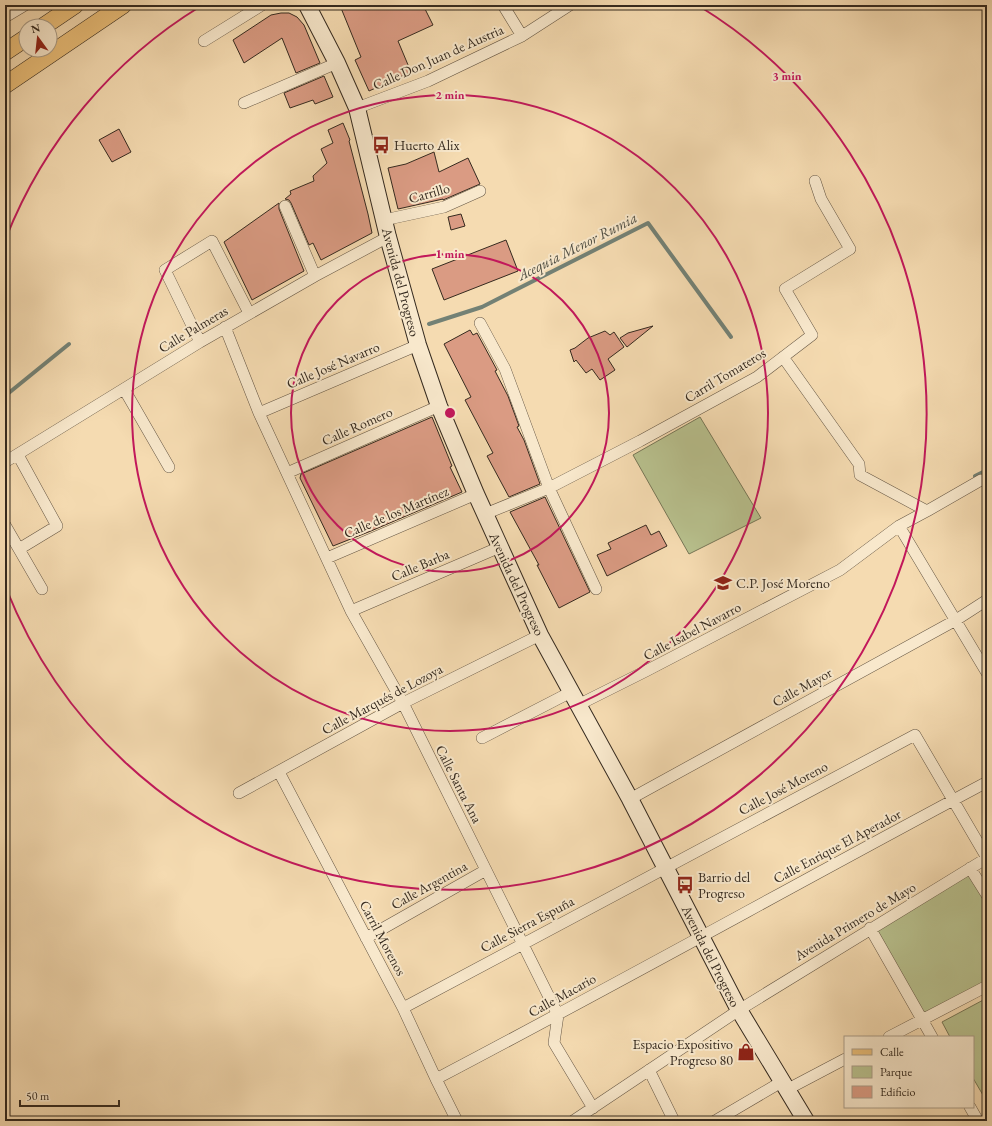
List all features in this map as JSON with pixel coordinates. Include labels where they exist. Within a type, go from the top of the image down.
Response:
[{"type":"main road","points":[[56,18],[75,5]]},
{"type":"main road","points":[[5,85],[28,71],[124,5]]},
{"type":"main road","name":"Avenida del Progreso","points":[[311,7],[357,108],[388,237],[418,345],[439,406],[476,494],[540,635],[630,799],[739,1010],[806,1121]]},
{"type":"main road","points":[[5,52],[18,43]]},
{"type":"street","points":[[5,17],[25,5]]},
{"type":"street","points":[[204,41],[262,5]]},
{"type":"street","points":[[503,5],[522,36]]},
{"type":"street","name":"Calle Don Juan de Austria","points":[[357,108],[428,81],[522,36],[570,5]]},
{"type":"street","points":[[244,103],[337,63]]},
{"type":"street","name":"Carril Tomateros","points":[[485,514],[549,488],[640,441],[757,377],[812,335],[785,289],[850,249],[821,199],[815,181]]},
{"type":"street","name":"Carrillo","points":[[384,220],[444,207],[480,191]]},
{"type":"street","points":[[285,206],[315,276]]},
{"type":"street","name":"Calle Palmeras","points":[[5,462],[225,327],[388,237]]},
{"type":"street","points":[[200,342],[164,270],[212,241],[249,313]]},
{"type":"street","points":[[480,323],[505,369],[549,488],[596,589]]},
{"type":"street","name":"Calle Santa Ana","points":[[225,327],[259,413],[352,611],[402,703],[558,1015]]},
{"type":"street","name":"Calle José Navarro","points":[[259,413],[418,345]]},
{"type":"street","points":[[783,357],[859,464],[860,475],[928,511]]},
{"type":"street","points":[[124,389],[169,467]]},
{"type":"street","name":"Calle Romero","points":[[287,473],[439,406]]},
{"type":"street","points":[[18,455],[57,526],[20,549]]},
{"type":"street","name":"Calle Isabel Navarro","points":[[482,738],[646,671],[840,570],[899,526],[981,480]]},
{"type":"street","name":"Calle de los Martínez","points":[[327,558],[476,494]]},
{"type":"street","points":[[5,525],[42,589]]},
{"type":"street","points":[[899,526],[987,673]]},
{"type":"street","name":"Calle Barba","points":[[352,611],[500,547]]},
{"type":"street","name":"Calle Mayor","points":[[630,799],[956,620],[987,600]]},
{"type":"street","name":"Calle Marqués de Lozoya","points":[[239,793],[402,703],[540,635]]},
{"type":"street","name":"Calle José Moreno","points":[[665,867],[915,734],[954,800]]},
{"type":"street","name":"Carril Morenos","points":[[279,772],[403,1008],[457,1121]]},
{"type":"street","name":"Calle Enrique El Aperador","points":[[701,936],[987,782]]},
{"type":"street","points":[[954,800],[987,858]]},
{"type":"street","name":"Avenida Primero de Mayo","points":[[573,1121],[739,1010],[870,928],[987,858]]},
{"type":"street","name":"Calle Sierra Espuña","points":[[403,1008],[524,947],[665,867]]},
{"type":"street","points":[[970,868],[987,895]]},
{"type":"street","name":"Calle Argentina","points":[[366,938],[486,870]]},
{"type":"street","points":[[870,928],[932,1036]]},
{"type":"street","name":"Calle Macario","points":[[436,1079],[558,1015],[701,936]]},
{"type":"street","points":[[891,1036],[987,986]]},
{"type":"street","points":[[558,1015],[554,1044],[592,1108]]},
{"type":"street","points":[[715,1121],[785,1085],[844,1059]]},
{"type":"street","points":[[649,1070],[674,1121]]},
{"type":"street","points":[[971,1108],[978,1121]]},
{"type":"green space","points":[[700,417],[761,518],[689,554],[633,455]]},
{"type":"green space","points":[[970,868],[987,895],[987,985],[923,1020],[870,928]]},
{"type":"green space","points":[[987,998],[987,1102],[974,1080],[974,1036],[949,1036],[942,1022]]},
{"type":"building","points":[[348,5],[423,5],[433,25],[398,41],[411,72],[369,91],[355,60],[361,57],[341,8]]},
{"type":"building","points":[[289,13],[297,17],[304,25],[320,63],[296,73],[282,38],[244,63],[233,40],[271,15]]},
{"type":"building","points":[[324,76],[333,97],[315,104],[313,100],[290,108],[284,93]]},
{"type":"building","points":[[343,123],[350,140],[349,141],[372,233],[321,260],[313,243],[309,245],[291,203],[289,200],[285,199],[291,194],[290,191],[314,181],[313,176],[327,163],[321,149],[333,143],[328,130]]},
{"type":"building","points":[[119,129],[131,152],[112,162],[99,140]]},
{"type":"building","points":[[434,152],[439,172],[468,158],[480,184],[443,200],[398,209],[388,168],[406,164]]},
{"type":"building","points":[[279,203],[279,209],[304,271],[252,300],[224,242]]},
{"type":"building","points":[[461,214],[465,226],[451,230],[448,217]]},
{"type":"building","points":[[506,240],[518,271],[444,300],[432,269]]},
{"type":"building","points":[[653,326],[627,347],[620,338],[628,333]]},
{"type":"building","points":[[470,330],[473,335],[477,333],[497,370],[495,371],[508,396],[519,426],[517,427],[524,440],[540,484],[509,497],[487,456],[493,453],[465,400],[471,397],[444,344]]},
{"type":"building","points":[[605,331],[610,335],[614,332],[624,347],[608,359],[615,370],[600,380],[592,369],[586,373],[576,360],[574,362],[570,350],[588,338]]},
{"type":"building","points":[[432,417],[452,466],[450,467],[462,492],[333,546],[300,478],[301,474]]},
{"type":"building","points":[[545,497],[590,592],[559,608],[537,565],[539,565],[510,512]]},
{"type":"building","points":[[646,525],[651,535],[659,531],[667,546],[607,576],[597,555],[611,549],[608,543]]},
{"type":"waterway","name":"Acequia Menor Rumia","points":[[429,324],[482,307],[648,223],[731,337]]},
{"type":"waterway","name":"Acequia Menor Rumia","points":[[5,396],[69,344]]},
{"type":"waterway","name":"Acequia Menor Rumia","points":[[975,476],[987,470]]},
{"type":"place","name":"Huerto Alix","points":[[381,145]]},
{"type":"place","name":"C.P. José Moreno","points":[[723,583]]},
{"type":"place","name":"Barrio del Progreso","points":[[685,885]]},
{"type":"place","name":"Espacio Expositivo Progreso 80","points":[[746,1052]]}]
